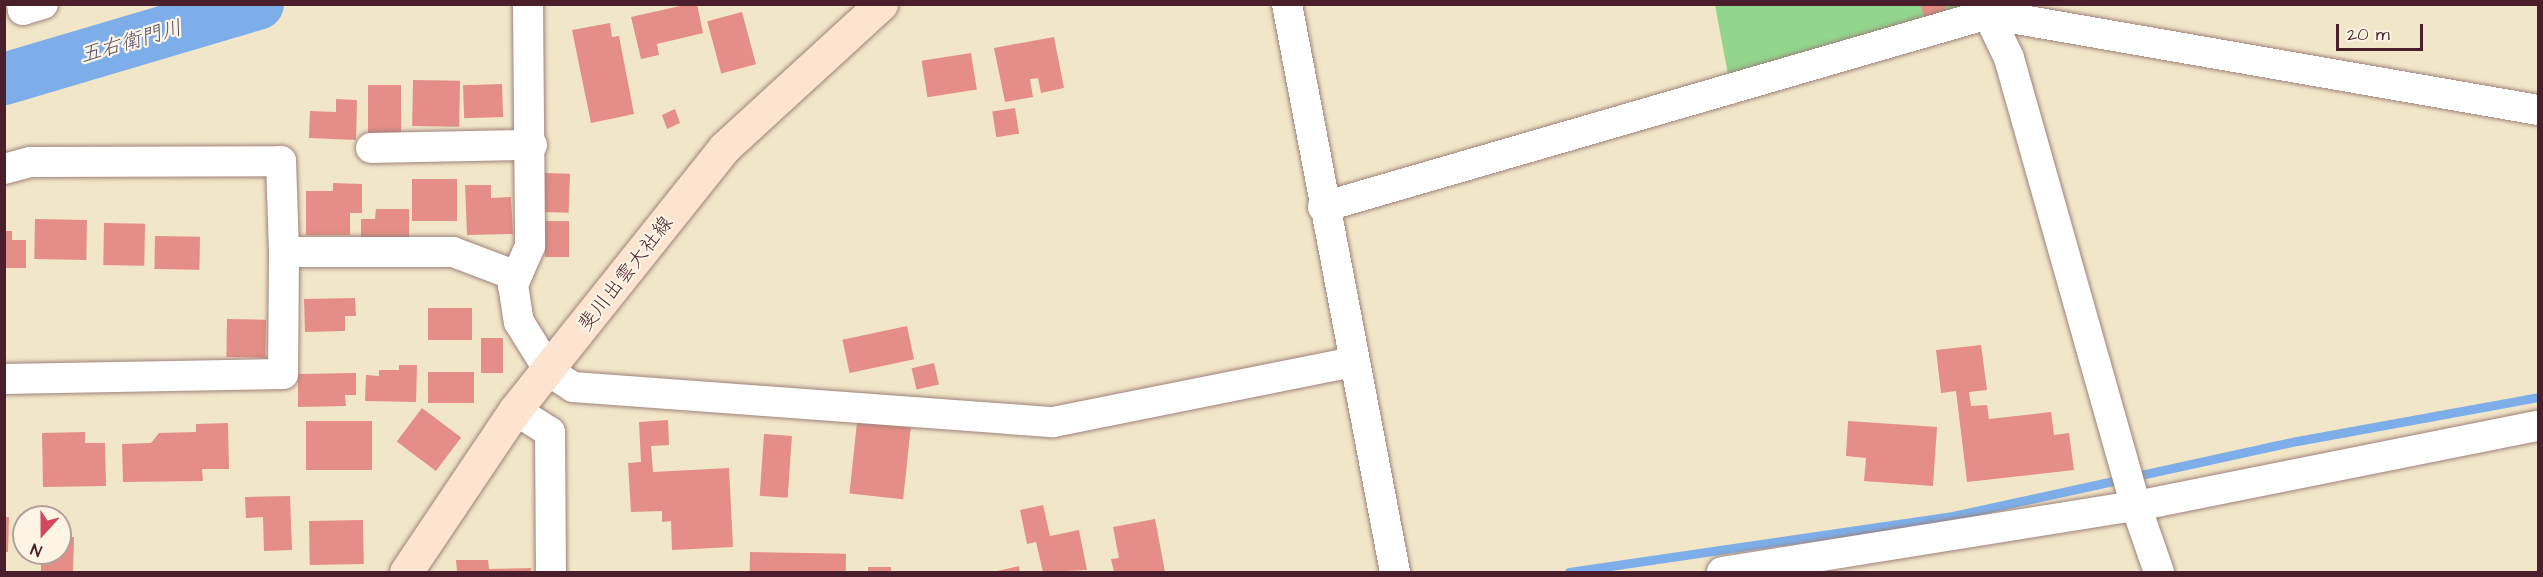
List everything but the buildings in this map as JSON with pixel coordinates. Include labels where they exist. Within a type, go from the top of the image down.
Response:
[{"type":"main road","name":"斐川出雲大社線","points":[[406,573],[515,410],[550,372],[724,148],[881,4]]},
{"type":"street","points":[[22,4],[23,10],[43,4]]},
{"type":"street","points":[[528,4],[532,145],[530,246],[513,285],[519,322],[550,372],[573,387],[1053,422],[1354,362]]},
{"type":"street","points":[[1287,4],[1323,207],[1395,573]]},
{"type":"street","points":[[1323,207],[1989,9],[2538,110]]},
{"type":"street","points":[[1989,9],[2009,58],[2136,506],[2158,573]]},
{"type":"street","points":[[371,148],[532,145]]},
{"type":"street","points":[[4,169],[31,162],[281,161],[284,252],[284,374],[4,380]]},
{"type":"street","points":[[284,252],[453,252],[517,276]]},
{"type":"street","points":[[515,410],[550,432],[551,573]]},
{"type":"street","points":[[1722,573],[2136,506],[2538,426]]},
{"type":"green space","points":[[1962,4],[1966,15],[1729,80],[1715,5]]},
{"type":"waterway","name":"五右衛門川","points":[[4,79],[258,4]]},
{"type":"waterway","points":[[1569,572],[1948,517],[2297,441],[2538,397]]}]
